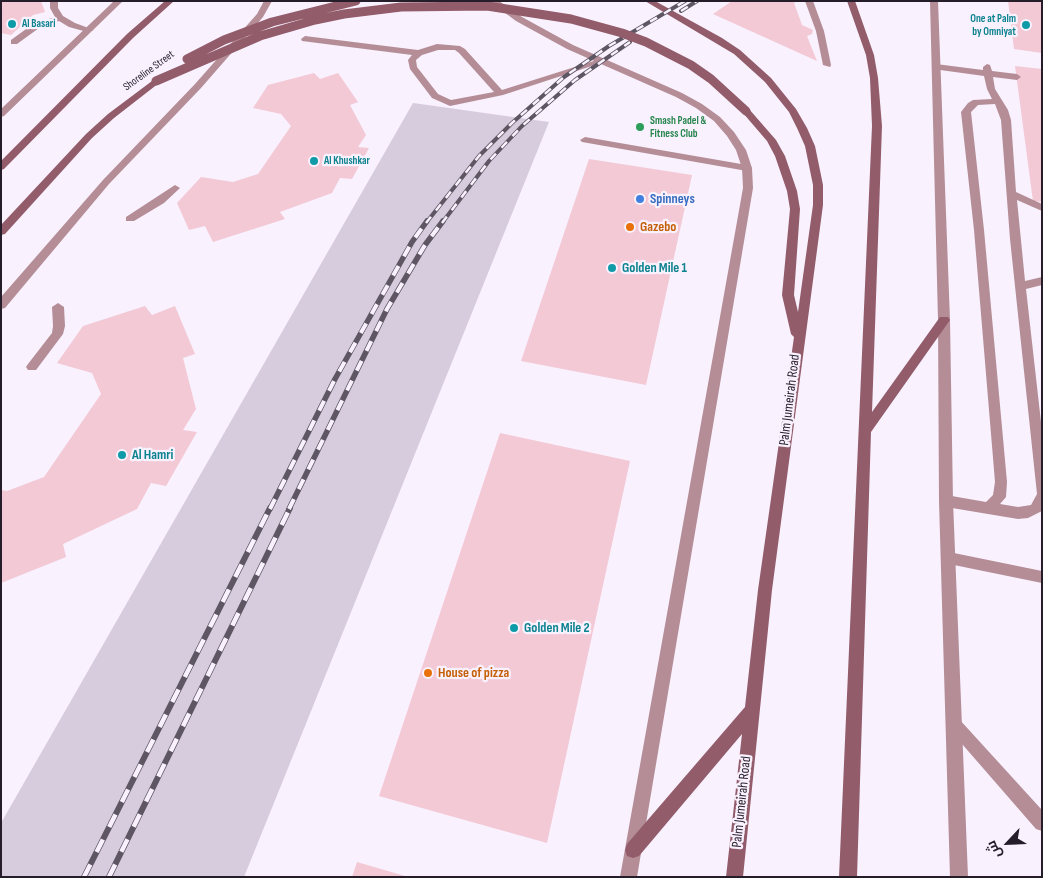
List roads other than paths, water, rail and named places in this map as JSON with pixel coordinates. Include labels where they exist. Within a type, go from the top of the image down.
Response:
[{"type":"main road","points":[[1,167],[130,36],[170,1]]},
{"type":"main road","name":"Shoreline Street","points":[[1,232],[89,136],[156,81],[195,54],[248,30],[297,14],[356,1]]},
{"type":"main road","name":"Palm Jumeirah Road","points":[[649,1],[712,36],[742,56],[763,75],[781,95],[802,128],[815,165],[818,205],[798,339],[751,712],[734,877]]},
{"type":"main road","points":[[848,877],[877,126],[870,55],[851,1]]},
{"type":"main road","points":[[156,81],[260,36],[315,20],[353,12],[401,7],[468,5],[544,13],[622,33],[691,65],[717,84],[760,125],[780,156],[792,191],[795,209],[788,295],[798,339]]},
{"type":"main road","points":[[865,431],[944,320]]},
{"type":"main road","points":[[633,850],[751,712]]},
{"type":"street","points":[[54,1],[54,8],[60,18],[72,25],[90,30]]},
{"type":"street","points":[[1,114],[119,1]]},
{"type":"street","points":[[1,305],[106,182],[198,86],[260,15],[268,1]]},
{"type":"street","points":[[493,1],[544,33],[699,106],[717,119],[731,134],[741,150],[747,168],[748,188],[628,877]]},
{"type":"street","points":[[809,1],[820,30],[828,65]]},
{"type":"street","points":[[934,1],[944,320],[946,501],[958,877]]},
{"type":"street","points":[[14,42],[36,26],[60,18]]},
{"type":"street","points":[[306,39],[419,53],[444,46],[457,48],[462,51],[500,93]]},
{"type":"street","points":[[419,53],[412,60],[411,64],[439,99],[450,103],[500,93],[603,61]]},
{"type":"street","points":[[936,64],[1016,74]]},
{"type":"street","points":[[946,501],[1018,513],[1028,512],[1042,502],[1011,193],[1006,120],[991,89],[987,70]]},
{"type":"street","points":[[989,508],[999,497],[1001,482],[979,230],[966,112],[976,102],[997,101]]},
{"type":"street","points":[[585,140],[747,168]]},
{"type":"street","points":[[130,219],[160,201],[175,188]]},
{"type":"street","points":[[1011,193],[1042,208]]},
{"type":"street","points":[[1020,286],[1042,281]]},
{"type":"street","points":[[32,367],[57,334],[59,326],[58,307]]},
{"type":"street","points":[[949,558],[1042,577]]},
{"type":"street","points":[[954,724],[1042,823]]},
{"type":"railway","points":[[426,223],[479,156],[512,123],[564,77],[609,46],[685,1]]},
{"type":"railway","points":[[681,11],[697,1]]},
{"type":"railway","points":[[442,223],[489,161],[522,126],[575,80],[630,42]]},
{"type":"railway","points":[[270,509],[335,379],[412,242],[427,221]]},
{"type":"railway","points":[[289,509],[387,309],[425,245],[443,221]]},
{"type":"railway","points":[[84,877],[270,508]]},
{"type":"railway","points":[[109,877],[290,508]]},
{"type":"place","name":"Al Basari","points":[[12,24]]},
{"type":"place","name":"One at Palm by Omniyat","points":[[1026,25]]},
{"type":"place","name":"Smash Padel & Fitness Club","points":[[640,127]]},
{"type":"place","name":"Al Khushkar","points":[[314,161]]},
{"type":"place","name":"Spinneys","points":[[640,199]]},
{"type":"place","name":"Gazebo","points":[[630,227]]},
{"type":"place","name":"Golden Mile 1","points":[[612,268]]},
{"type":"place","name":"Al Hamri","points":[[122,455]]},
{"type":"place","name":"Golden Mile 2","points":[[514,628]]},
{"type":"place","name":"House of pizza","points":[[428,673]]}]
